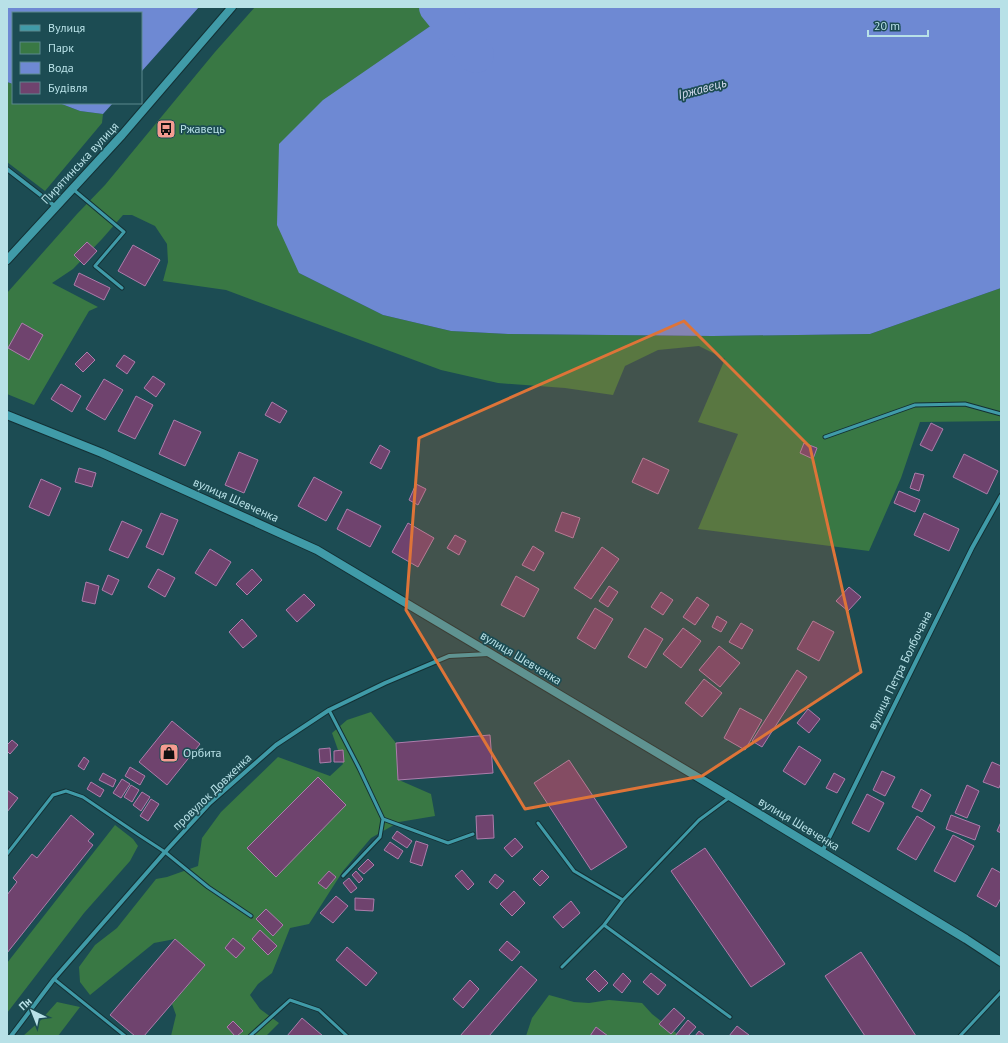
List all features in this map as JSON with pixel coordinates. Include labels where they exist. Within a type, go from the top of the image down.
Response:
[{"type":"street","name":"Пирятинська вулиця","points":[[7,260],[122,135],[232,7]]},
{"type":"street","points":[[7,169],[56,207]]},
{"type":"street","name":"вулиця Шевченка","points":[[7,415],[102,453],[316,550],[731,796],[966,939],[1001,962]]},
{"type":"street","name":"вулиця Петра Болбочана","points":[[822,852],[972,548],[1000,499]]},
{"type":"street","name":"провулок Довженка","points":[[11,1036],[54,979],[165,852],[210,803],[276,745],[329,710],[385,683],[449,656],[490,654]]},
{"type":"lane","points":[[73,188],[124,232],[95,266],[122,288]]},
{"type":"lane","points":[[826,437],[915,405],[965,404],[1001,414]]},
{"type":"lane","points":[[329,710],[383,819],[380,837],[343,876]]},
{"type":"lane","points":[[7,854],[53,795],[66,790],[83,797],[165,852],[208,887],[251,916]]},
{"type":"lane","points":[[562,967],[604,925],[623,900],[699,820],[731,796]]},
{"type":"lane","points":[[383,819],[448,843],[474,834]]},
{"type":"lane","points":[[538,824],[574,871],[623,900]]},
{"type":"lane","points":[[604,925],[730,1017]]},
{"type":"lane","points":[[54,979],[124,1036]]},
{"type":"lane","points":[[960,1036],[1001,992]]},
{"type":"lane","points":[[250,1036],[290,1000],[319,1010],[348,1036]]},
{"type":"highlighted area","points":[[684,321],[810,447],[861,672],[702,776],[525,809],[406,610],[419,438]]},
{"type":"green space","points":[[255,7],[458,7],[392,53],[299,273],[383,315],[451,331],[508,334],[713,336],[870,334],[1001,288],[1001,421],[920,422],[901,478],[869,551],[698,529],[738,434],[698,422],[725,359],[699,346],[658,350],[625,366],[613,395],[565,388],[498,383],[441,370],[226,290],[163,281],[168,262],[167,244],[155,226],[132,215],[123,215],[73,269],[52,283],[98,307],[89,311],[34,405],[7,394],[7,293],[77,214],[105,185],[215,52]]},
{"type":"green space","points":[[7,82],[12,84],[12,104],[62,104],[80,111],[103,114],[102,123],[45,191],[7,162]]},
{"type":"green space","points":[[371,712],[396,743],[399,780],[431,794],[435,816],[399,822],[371,838],[343,871],[309,924],[290,928],[272,973],[258,984],[250,995],[260,1009],[279,1023],[266,1036],[171,1036],[176,1015],[172,1004],[205,965],[175,939],[154,943],[90,995],[80,982],[79,967],[95,945],[117,928],[156,879],[167,877],[198,866],[202,838],[221,812],[278,757],[330,776],[343,764],[332,733],[347,720]]},
{"type":"green space","points":[[115,825],[133,839],[138,846],[130,861],[84,913],[7,1013],[7,963]]},
{"type":"green space","points":[[549,995],[574,1002],[589,1003],[609,1000],[642,1003],[652,1014],[680,1036],[608,1036],[596,1027],[590,1036],[526,1036],[532,1018]]},
{"type":"green space","points":[[57,1002],[80,1007],[58,1036],[23,1036],[41,1020]]},
{"type":"water","points":[[7,7],[199,7],[142,71],[142,12],[12,12],[12,84],[7,82]]},
{"type":"water","points":[[458,7],[1001,7],[1001,288],[870,334],[713,336],[508,334],[451,331],[383,315],[299,273],[277,225],[279,144],[323,100]]},
{"type":"water","points":[[62,104],[112,104],[103,114],[80,111]]},
{"type":"building","points":[[87,242],[97,251],[84,265],[74,255]]},
{"type":"building","points":[[133,245],[160,260],[145,286],[118,271]]},
{"type":"building","points":[[79,273],[110,288],[104,300],[74,285]]},
{"type":"building","points":[[22,323],[43,335],[29,360],[8,348]]},
{"type":"building","points":[[87,352],[95,360],[83,372],[75,364]]},
{"type":"building","points":[[124,355],[135,362],[127,374],[116,366]]},
{"type":"building","points":[[153,376],[165,384],[156,397],[144,388]]},
{"type":"building","points":[[104,379],[123,390],[105,420],[86,409]]},
{"type":"building","points":[[61,384],[81,396],[72,412],[51,399]]},
{"type":"building","points":[[136,396],[153,405],[135,439],[118,431]]},
{"type":"building","points":[[272,402],[287,411],[280,423],[265,415]]},
{"type":"building","points":[[174,420],[201,432],[185,466],[159,454]]},
{"type":"building","points":[[931,423],[943,429],[932,451],[920,445]]},
{"type":"building","points":[[804,443],[817,448],[813,459],[800,453]]},
{"type":"building","points":[[380,445],[390,451],[381,469],[370,463]]},
{"type":"building","points":[[239,452],[258,460],[244,493],[225,485]]},
{"type":"building","points":[[964,454],[998,471],[987,494],[953,477]]},
{"type":"building","points":[[643,458],[669,470],[658,494],[632,482]]},
{"type":"building","points":[[79,468],[96,473],[92,487],[75,482]]},
{"type":"building","points":[[915,473],[924,475],[919,491],[910,488]]},
{"type":"building","points":[[314,477],[342,492],[326,521],[298,506]]},
{"type":"building","points":[[41,479],[61,488],[49,516],[29,507]]},
{"type":"building","points":[[416,484],[426,489],[418,505],[409,500]]},
{"type":"building","points":[[899,491],[920,500],[915,512],[894,503]]},
{"type":"building","points":[[347,509],[381,526],[370,547],[337,529]]},
{"type":"building","points":[[562,512],[580,518],[573,538],[555,531]]},
{"type":"building","points":[[161,513],[178,520],[163,555],[146,547]]},
{"type":"building","points":[[924,513],[959,529],[949,551],[914,535]]},
{"type":"building","points":[[122,521],[142,530],[128,558],[109,550]]},
{"type":"building","points":[[408,523],[434,538],[418,567],[392,552]]},
{"type":"building","points":[[455,535],[466,541],[459,555],[447,548]]},
{"type":"building","points":[[533,546],[544,553],[534,571],[522,565]]},
{"type":"building","points":[[602,547],[619,559],[591,599],[574,588]]},
{"type":"building","points":[[210,549],[231,562],[216,586],[195,573]]},
{"type":"building","points":[[158,569],[175,578],[165,597],[148,587]]},
{"type":"building","points":[[252,569],[262,580],[247,595],[236,584]]},
{"type":"building","points":[[108,575],[119,580],[112,595],[102,590]]},
{"type":"building","points":[[516,576],[539,589],[524,617],[501,605]]},
{"type":"building","points":[[86,582],[99,586],[95,604],[82,601]]},
{"type":"building","points":[[609,586],[618,592],[608,607],[599,601]]},
{"type":"building","points":[[849,587],[861,597],[848,611],[836,601]]},
{"type":"building","points":[[661,592],[673,600],[663,615],[651,607]]},
{"type":"building","points":[[304,594],[315,605],[297,622],[286,610]]},
{"type":"building","points":[[697,597],[709,605],[695,625],[683,617]]},
{"type":"building","points":[[595,608],[613,619],[595,649],[577,638]]},
{"type":"building","points":[[717,616],[727,622],[721,632],[712,627]]},
{"type":"building","points":[[242,619],[257,636],[243,648],[229,632]]},
{"type":"building","points":[[813,621],[834,632],[819,661],[797,649]]},
{"type":"building","points":[[741,623],[753,630],[742,649],[729,642]]},
{"type":"building","points":[[645,628],[663,639],[646,668],[628,657]]},
{"type":"building","points":[[683,628],[701,641],[681,668],[663,654]]},
{"type":"building","points":[[719,646],[740,663],[720,687],[699,670]]},
{"type":"building","points":[[797,670],[807,677],[762,747],[752,741]]},
{"type":"building","points":[[704,679],[722,693],[702,717],[685,703]]},
{"type":"building","points":[[740,708],[762,720],[745,750],[724,738]]},
{"type":"building","points":[[808,709],[820,719],[809,733],[797,723]]},
{"type":"building","name":"Орбита","points":[[172,721],[200,744],[167,785],[139,762]]},
{"type":"building","points":[[490,735],[493,773],[398,780],[396,743]]},
{"type":"building","points":[[12,740],[18,745],[10,754],[7,751],[7,745]]},
{"type":"building","points":[[799,746],[821,760],[805,785],[783,771]]},
{"type":"building","points":[[330,748],[331,762],[320,763],[319,749]]},
{"type":"building","points":[[343,750],[344,762],[334,762],[334,751]]},
{"type":"building","points":[[84,757],[89,761],[84,770],[78,766]]},
{"type":"building","points":[[569,760],[627,847],[591,870],[534,783]]},
{"type":"building","points":[[992,762],[1001,766],[1001,783],[999,788],[983,782]]},
{"type":"building","points":[[130,767],[145,776],[140,785],[125,776]]},
{"type":"building","points":[[882,771],[895,777],[885,796],[873,790]]},
{"type":"building","points":[[103,773],[116,780],[113,787],[99,780]]},
{"type":"building","points":[[834,773],[845,779],[837,793],[826,788]]},
{"type":"building","points":[[318,777],[346,805],[276,877],[247,848]]},
{"type":"building","points":[[122,779],[130,784],[121,798],[113,793]]},
{"type":"building","points":[[91,782],[104,790],[100,797],[87,789]]},
{"type":"building","points":[[131,785],[139,790],[132,802],[124,797]]},
{"type":"building","points":[[967,785],[979,791],[967,818],[955,813]]},
{"type":"building","points":[[921,789],[931,795],[922,812],[912,807]]},
{"type":"building","points":[[7,790],[18,798],[7,812]]},
{"type":"building","points":[[142,792],[150,797],[141,811],[133,805]]},
{"type":"building","points":[[867,794],[884,803],[869,832],[852,823]]},
{"type":"building","points":[[151,799],[159,804],[148,821],[140,816]]},
{"type":"building","points":[[71,815],[94,834],[88,841],[93,845],[7,953],[7,895],[17,882],[13,878],[32,854],[37,858]]},
{"type":"building","points":[[493,815],[494,838],[477,839],[476,816]]},
{"type":"building","points":[[951,815],[980,826],[975,840],[946,829]]},
{"type":"building","points":[[917,816],[935,827],[916,860],[897,849]]},
{"type":"building","points":[[1001,822],[1001,833],[997,831]]},
{"type":"building","points":[[397,831],[412,841],[407,848],[392,838]]},
{"type":"building","points":[[953,835],[974,846],[955,882],[934,871]]},
{"type":"building","points":[[515,838],[523,847],[512,857],[504,848]]},
{"type":"building","points":[[416,841],[428,845],[422,866],[410,862]]},
{"type":"building","points":[[390,842],[403,851],[398,859],[384,850]]},
{"type":"building","points":[[705,848],[785,964],[751,987],[671,871]]},
{"type":"building","points":[[368,859],[374,865],[364,874],[358,869]]},
{"type":"building","points":[[992,868],[1001,873],[1001,898],[996,907],[977,896]]},
{"type":"building","points":[[462,870],[474,884],[468,890],[455,876]]},
{"type":"building","points":[[542,870],[549,877],[540,886],[533,879]]},
{"type":"building","points":[[329,871],[336,877],[326,889],[318,883]]},
{"type":"building","points":[[356,871],[363,879],[359,883],[352,875]]},
{"type":"building","points":[[495,874],[504,881],[497,889],[489,882]]},
{"type":"building","points":[[349,878],[357,888],[351,893],[343,883]]},
{"type":"building","points":[[514,891],[525,903],[512,916],[500,904]]},
{"type":"building","points":[[336,896],[348,906],[333,923],[320,913]]},
{"type":"building","points":[[355,898],[374,899],[373,911],[355,910]]},
{"type":"building","points":[[571,901],[580,913],[563,928],[553,917]]},
{"type":"building","points":[[266,909],[283,925],[273,936],[256,919]]},
{"type":"building","points":[[260,930],[277,946],[268,955],[252,939]]},
{"type":"building","points":[[233,938],[245,948],[236,958],[225,948]]},
{"type":"building","points":[[175,939],[205,965],[144,1036],[135,1036],[110,1015]]},
{"type":"building","points":[[507,941],[520,952],[512,961],[499,950]]},
{"type":"building","points":[[347,947],[377,973],[366,986],[336,960]]},
{"type":"building","points":[[861,952],[916,1036],[865,1036],[825,976]]},
{"type":"building","points":[[521,966],[537,980],[489,1036],[460,1036]]},
{"type":"building","points":[[595,970],[608,983],[599,992],[586,979]]},
{"type":"building","points":[[623,973],[631,981],[622,993],[613,985]]},
{"type":"building","points":[[651,973],[666,985],[658,995],[643,982]]},
{"type":"building","points":[[470,980],[479,989],[463,1008],[453,999]]},
{"type":"building","points":[[674,1008],[685,1018],[671,1034],[659,1024]]},
{"type":"building","points":[[302,1018],[323,1036],[287,1036]]},
{"type":"building","points":[[688,1020],[696,1027],[688,1036],[675,1036]]},
{"type":"building","points":[[233,1021],[243,1031],[237,1036],[235,1036],[227,1027]]},
{"type":"building","points":[[737,1026],[749,1035],[729,1036]]},
{"type":"building","points":[[596,1027],[608,1036],[590,1036]]},
{"type":"building","points":[[699,1031],[705,1036],[695,1036]]},
{"type":"waterway","name":"Іржавець","points":[[437,7],[476,55]]},
{"type":"place","name":"Ржавець","points":[[166,129]]},
{"type":"place","name":"Орбита","points":[[169,753]]}]
